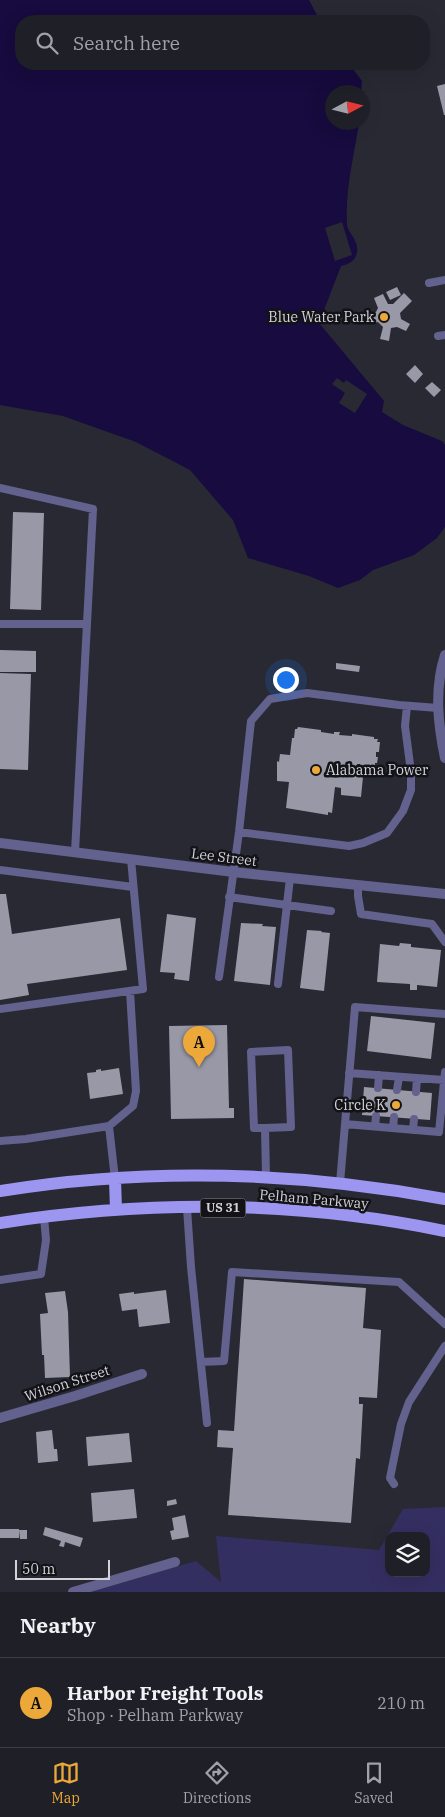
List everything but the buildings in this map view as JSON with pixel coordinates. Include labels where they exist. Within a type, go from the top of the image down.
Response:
[{"type":"main road","name":"Pelham Parkway","points":[[0,1191],[67,1182],[115,1179],[184,1176],[266,1177],[340,1183],[445,1199]]},
{"type":"main road","points":[[115,1179],[116,1210]]},
{"type":"main road","name":"Pelham Parkway","points":[[0,1223],[116,1210],[187,1208],[297,1210],[375,1219],[445,1231]]},
{"type":"street","points":[[445,655],[439,676],[438,708],[445,758]]},
{"type":"street","name":"Lee Street","points":[[0,843],[233,872],[445,894]]},
{"type":"street","name":"Wilson Street","points":[[0,1418],[142,1374]]},
{"type":"street","points":[[73,1592],[174,1562]]},
{"type":"lane","points":[[429,283],[445,280]]},
{"type":"lane","points":[[0,488],[93,509],[75,852]]},
{"type":"lane","points":[[0,624],[87,624]]},
{"type":"lane","points":[[220,977],[252,721],[270,699],[307,693],[407,706],[438,708]]},
{"type":"lane","points":[[239,832],[350,846],[364,843],[387,833],[403,811],[411,790],[411,772],[405,726],[407,706]]},
{"type":"lane","points":[[0,1009],[143,989],[131,859]]},
{"type":"lane","points":[[0,870],[133,888]]},
{"type":"lane","points":[[278,984],[290,878]]},
{"type":"lane","points":[[358,885],[361,914],[432,924],[445,942]]},
{"type":"lane","points":[[230,898],[331,911]]},
{"type":"lane","points":[[0,1141],[26,1139],[109,1126],[133,1106],[136,1092],[130,991]]},
{"type":"lane","points":[[340,1183],[355,1007],[445,1014]]},
{"type":"lane","points":[[288,1050],[291,1127],[265,1128],[254,1128],[251,1052],[288,1050]]},
{"type":"lane","points":[[345,1124],[439,1132],[445,1076],[418,1078],[349,1073]]},
{"type":"lane","points":[[378,1088],[379,1075]]},
{"type":"lane","points":[[397,1090],[399,1077]]},
{"type":"lane","points":[[416,1092],[418,1078]]},
{"type":"lane","points":[[375,1126],[376,1116]]},
{"type":"lane","points":[[393,1128],[394,1117]]},
{"type":"lane","points":[[413,1130],[414,1119]]},
{"type":"lane","points":[[109,1126],[115,1179]]},
{"type":"lane","points":[[265,1128],[266,1177]]},
{"type":"lane","points":[[187,1208],[191,1267],[207,1422]]},
{"type":"lane","points":[[0,1280],[41,1274],[46,1240],[44,1217]]},
{"type":"lane","points":[[201,1362],[224,1361],[232,1272],[399,1282],[445,1324]]},
{"type":"lane","points":[[394,1484],[390,1478],[401,1424],[409,1402],[445,1346]]},
{"type":"shaded area","name":"Blue Water Park","points":[[0,0],[309,0],[317,15],[15,15],[15,70],[354,70],[362,81],[362,85],[325,85],[325,130],[358,130],[347,211],[348,227],[356,243],[357,252],[352,262],[341,266],[319,323],[384,401],[382,412],[403,425],[442,441],[445,445],[445,527],[437,538],[414,555],[373,570],[360,580],[338,588],[309,576],[248,558],[233,520],[190,470],[136,442],[63,416],[0,405]]},
{"type":"shaded area","points":[[445,1507],[445,1592],[91,1592],[196,1561],[221,1582],[216,1536],[379,1550],[385,1540],[385,1577],[430,1577],[430,1532],[390,1532],[403,1509]]},
{"type":"pier","points":[[342,222],[352,255],[335,261],[325,228]]},
{"type":"pier","points":[[337,378],[344,383],[346,380],[367,394],[355,413],[339,403],[345,393],[332,384]]},
{"type":"place","name":"Blue Water Park","points":[[384,317]]},
{"type":"place","name":"Alabama Power","points":[[316,770]]},
{"type":"place","name":"Harbor Freight Tools","points":[[199,1067]]},
{"type":"place","name":"Circle K","points":[[396,1105]]}]
